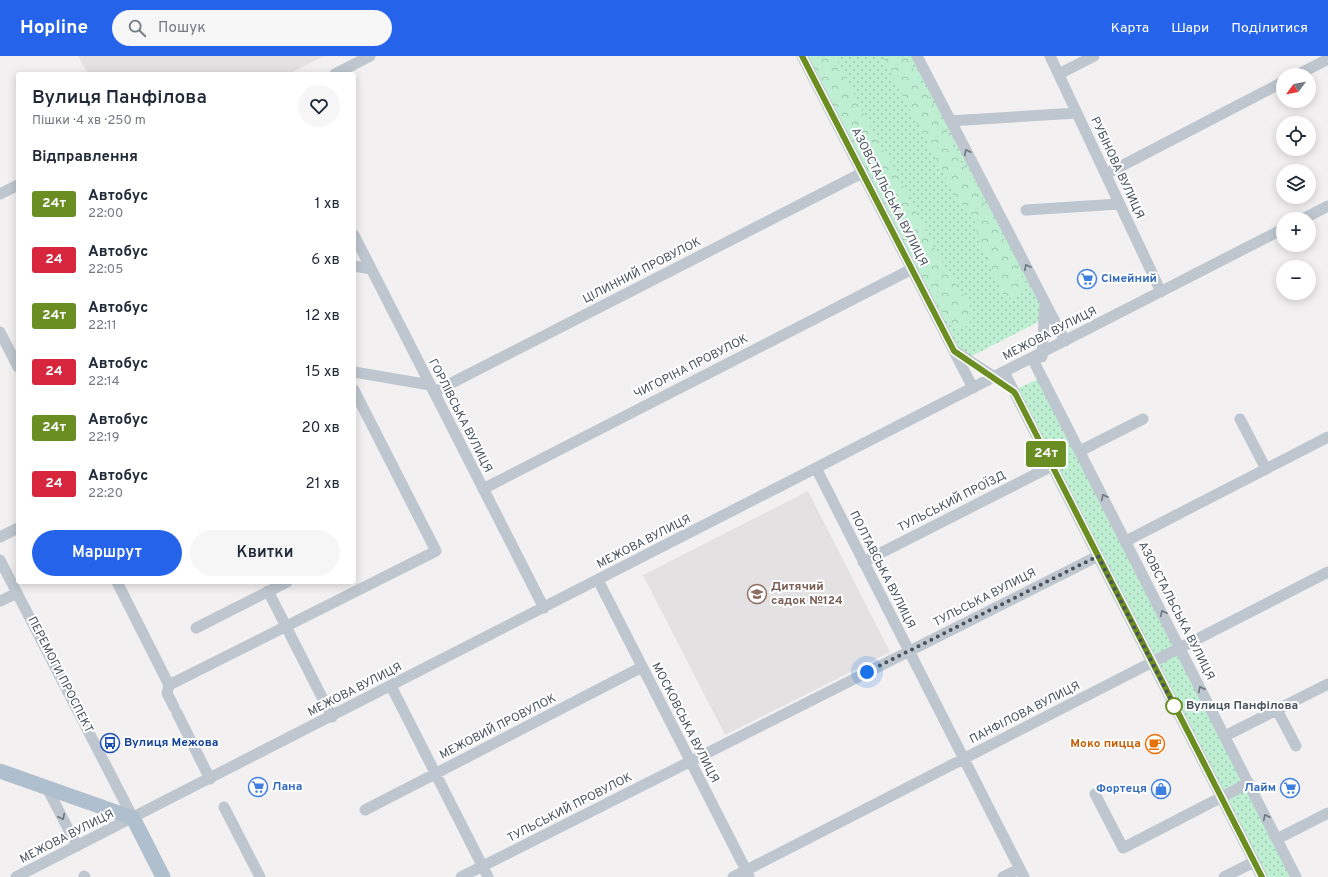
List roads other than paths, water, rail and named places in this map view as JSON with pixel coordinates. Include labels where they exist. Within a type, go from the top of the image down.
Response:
[{"type":"main road","points":[[0,771],[133,818]]},
{"type":"main road","name":"ПЕРЕМОГИ ПРОСПЕКТ","points":[[133,818],[163,877]]},
{"type":"street","points":[[339,72],[369,56]]},
{"type":"street","name":"АЗОВСТАЛЬСЬКА ВУЛИЦЯ","points":[[802,56],[973,388]]},
{"type":"street","points":[[917,56],[1065,341]]},
{"type":"street","name":"РУБІНОВА ВУЛИЦЯ","points":[[1050,56],[1160,292]]},
{"type":"street","points":[[1059,74],[1094,56]]},
{"type":"street","points":[[1311,68],[1328,59]]},
{"type":"street","points":[[1106,174],[1276,86]]},
{"type":"street","points":[[950,120],[1077,113]]},
{"type":"street","name":"ЦІЛИННИЙ ПРОВУЛОК","points":[[432,389],[862,173]]},
{"type":"street","points":[[0,194],[16,186]]},
{"type":"street","points":[[1026,210],[1119,204]]},
{"type":"street","points":[[1316,212],[1328,206]]},
{"type":"street","name":"МЕЖОВА ВУЛИЦЯ","points":[[16,877],[332,717],[1276,233]]},
{"type":"street","name":"ГОРЛІВСЬКА ВУЛИЦЯ","points":[[356,240],[544,608]]},
{"type":"street","points":[[356,266],[371,269]]},
{"type":"street","name":"ЧИГОРІНА ПРОВУЛОК","points":[[483,489],[912,269]]},
{"type":"street","name":"АЗОВСТАЛЬСЬКА ВУЛИЦЯ","points":[[1042,378],[1045,302]]},
{"type":"street","points":[[0,332],[5,353],[16,365]]},
{"type":"street","name":"АЗОВСТАЛЬСЬКА ВУЛИЦЯ","points":[[954,351],[999,374]]},
{"type":"street","name":"АЗОВСТАЛЬСЬКА ВУЛИЦЯ","points":[[1032,358],[1296,877]]},
{"type":"street","points":[[356,372],[432,389]]},
{"type":"street","points":[[999,374],[1014,392],[1262,877]]},
{"type":"street","points":[[169,685],[436,551],[356,394]]},
{"type":"street","points":[[1080,451],[1143,419]]},
{"type":"street","points":[[1240,420],[1266,469]]},
{"type":"street","points":[[1126,541],[1328,437]]},
{"type":"street","name":"ТУЛЬСЬКИЙ ПРОЇЗД","points":[[863,562],[1052,466]]},
{"type":"street","name":"ПОЛТАВСЬКА ВУЛИЦЯ","points":[[816,468],[1021,873]]},
{"type":"street","points":[[0,537],[16,529]]},
{"type":"street","name":"ТУЛЬСЬКА ВУЛИЦЯ","points":[[690,761],[1098,556]]},
{"type":"street","name":"ПЕРЕМОГИ ПРОСПЕКТ","points":[[0,560],[133,818]]},
{"type":"street","name":"ПАНФІЛОВА ВУЛИЦЯ","points":[[733,877],[747,874],[964,759],[1328,572]]},
{"type":"street","name":"МОСКОВСЬКА ВУЛИЦЯ","points":[[598,580],[747,874]]},
{"type":"street","points":[[118,584],[169,685],[167,693],[210,779]]},
{"type":"street","points":[[196,628],[283,584]]},
{"type":"street","points":[[268,592],[332,717]]},
{"type":"street","points":[[0,601],[17,593]]},
{"type":"street","name":"МЕЖОВИЙ ПРОВУЛОК","points":[[365,810],[642,667]]},
{"type":"street","points":[[1225,736],[1328,684]]},
{"type":"street","points":[[391,686],[488,877]]},
{"type":"street","points":[[1277,710],[1296,746]]},
{"type":"street","name":"ТУЛЬСЬКИЙ ПРОВУЛОК","points":[[461,877],[690,761]]},
{"type":"street","points":[[1095,794],[1123,848],[1249,783]]},
{"type":"street","points":[[48,788],[77,846]]},
{"type":"street","points":[[224,807],[260,877]]},
{"type":"street","points":[[1277,839],[1328,813]]},
{"type":"street","points":[[1224,877],[1254,862]]},
{"type":"street","points":[[1003,877],[1021,873]]},
{"type":"place","name":"Сімейний","points":[[1087,279]]},
{"type":"place","name":"Дитячий садок №124","points":[[757,594]]},
{"type":"place","name":"Вулиця Панфілова","points":[[1174,706]]},
{"type":"place","name":"Вулиця Межова","points":[[110,743]]},
{"type":"place","name":"Моко пицца","points":[[1155,744]]},
{"type":"place","name":"Лана","points":[[258,787]]},
{"type":"place","name":"Лайм","points":[[1290,788]]},
{"type":"place","name":"Фортеця","points":[[1161,789]]}]
